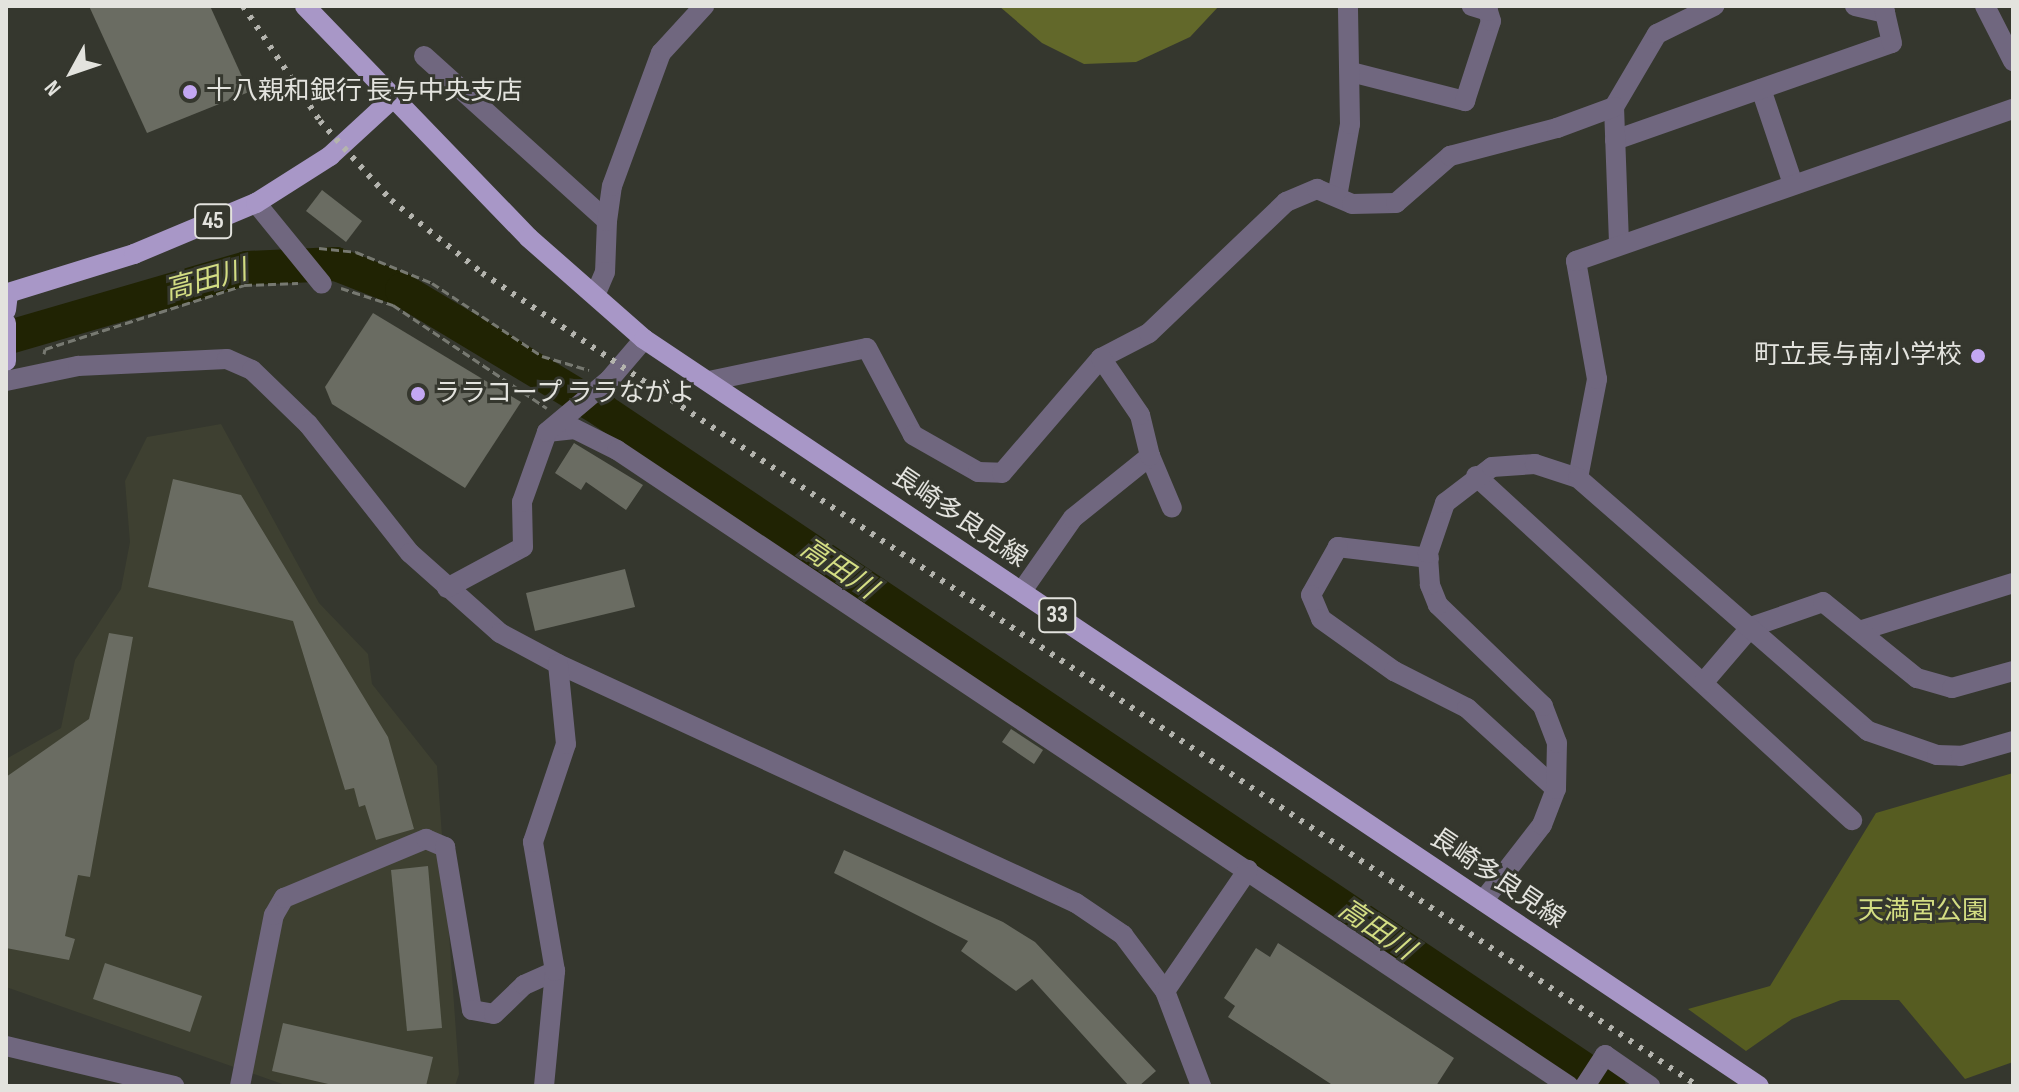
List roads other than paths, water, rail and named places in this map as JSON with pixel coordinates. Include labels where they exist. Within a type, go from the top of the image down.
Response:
[{"type":"main road","name":"長崎多良見線","points":[[305,6],[529,238],[644,339],[1759,1086]]},
{"type":"main road","name":"45","points":[[7,295],[134,254],[256,203],[330,156],[392,99]]},
{"type":"main road","points":[[6,323],[6,361]]},
{"type":"street","points":[[595,295],[605,272],[612,186],[661,53],[704,6]]},
{"type":"street","points":[[1337,197],[1350,124],[1348,6]]},
{"type":"street","points":[[1351,72],[1465,101],[1491,21],[1488,11],[1472,6]]},
{"type":"street","points":[[1619,243],[1614,107],[1657,34],[1714,6]]},
{"type":"street","points":[[1615,140],[1892,43],[1884,9],[1855,6]]},
{"type":"street","points":[[1985,6],[2013,61]]},
{"type":"street","points":[[424,56],[607,221]]},
{"type":"street","points":[[1761,89],[1793,184]]},
{"type":"street","points":[[709,381],[867,348],[913,435],[978,472],[1002,473],[1101,358],[1149,333],[1286,202],[1317,189],[1352,204],[1396,203],[1450,156],[1557,128],[1614,107]]},
{"type":"street","points":[[1578,478],[1597,379],[1576,261],[1619,243],[2013,109]]},
{"type":"street","points":[[256,203],[321,284]]},
{"type":"street","points":[[447,588],[523,547],[522,502],[553,426],[606,382],[644,339]]},
{"type":"street","points":[[1101,358],[1140,415],[1150,456],[1172,508]]},
{"type":"street","points":[[6,381],[78,366],[227,359],[252,370],[308,424],[410,553],[500,633],[558,664],[1076,903],[1123,935],[1165,991],[1201,1086]]},
{"type":"street","points":[[553,426],[575,429],[617,450],[1569,1086]]},
{"type":"street","points":[[1022,591],[1073,518],[1150,456]]},
{"type":"street","points":[[1483,901],[1542,825],[1556,789],[1557,743],[1543,706],[1438,605],[1430,585],[1429,558],[1433,529],[1445,503],[1476,476],[1492,467],[1535,464],[1578,478],[1868,731],[1889,743],[1961,756],[2013,741]]},
{"type":"street","points":[[1476,476],[1852,820]]},
{"type":"street","points":[[1429,558],[1338,547],[1311,595],[1321,619],[1394,671],[1467,708],[1556,789]]},
{"type":"street","points":[[1859,631],[2013,583]]},
{"type":"street","points":[[1703,683],[1751,627],[1823,602],[1917,678],[1952,688],[2013,671]]},
{"type":"street","points":[[544,1086],[555,971],[533,842],[566,744],[558,664]]},
{"type":"street","points":[[240,1086],[274,915],[284,898],[426,839],[445,847],[472,1010],[494,1014],[524,985],[555,971]]},
{"type":"street","points":[[1165,991],[1248,870]]},
{"type":"street","points":[[6,1046],[174,1086]]},
{"type":"street","points":[[1585,1086],[1605,1055],[1650,1086]]},
{"type":"waterway","name":"高田川","points":[[6,338],[247,268],[336,264],[402,290],[603,411],[1609,1086]]},
{"type":"railway","points":[[243,6],[320,121],[391,200],[482,273],[1698,1086]]},
{"type":"place","name":"十八親和銀行 長与中央支店","points":[[190,92]]},
{"type":"place","name":"町立長与南小学校","points":[[1978,356]]},
{"type":"place","name":"ララコープ ララながよ","points":[[418,394]]},
{"type":"park label","name":"天満宮公園","points":[[1923,912]]}]
